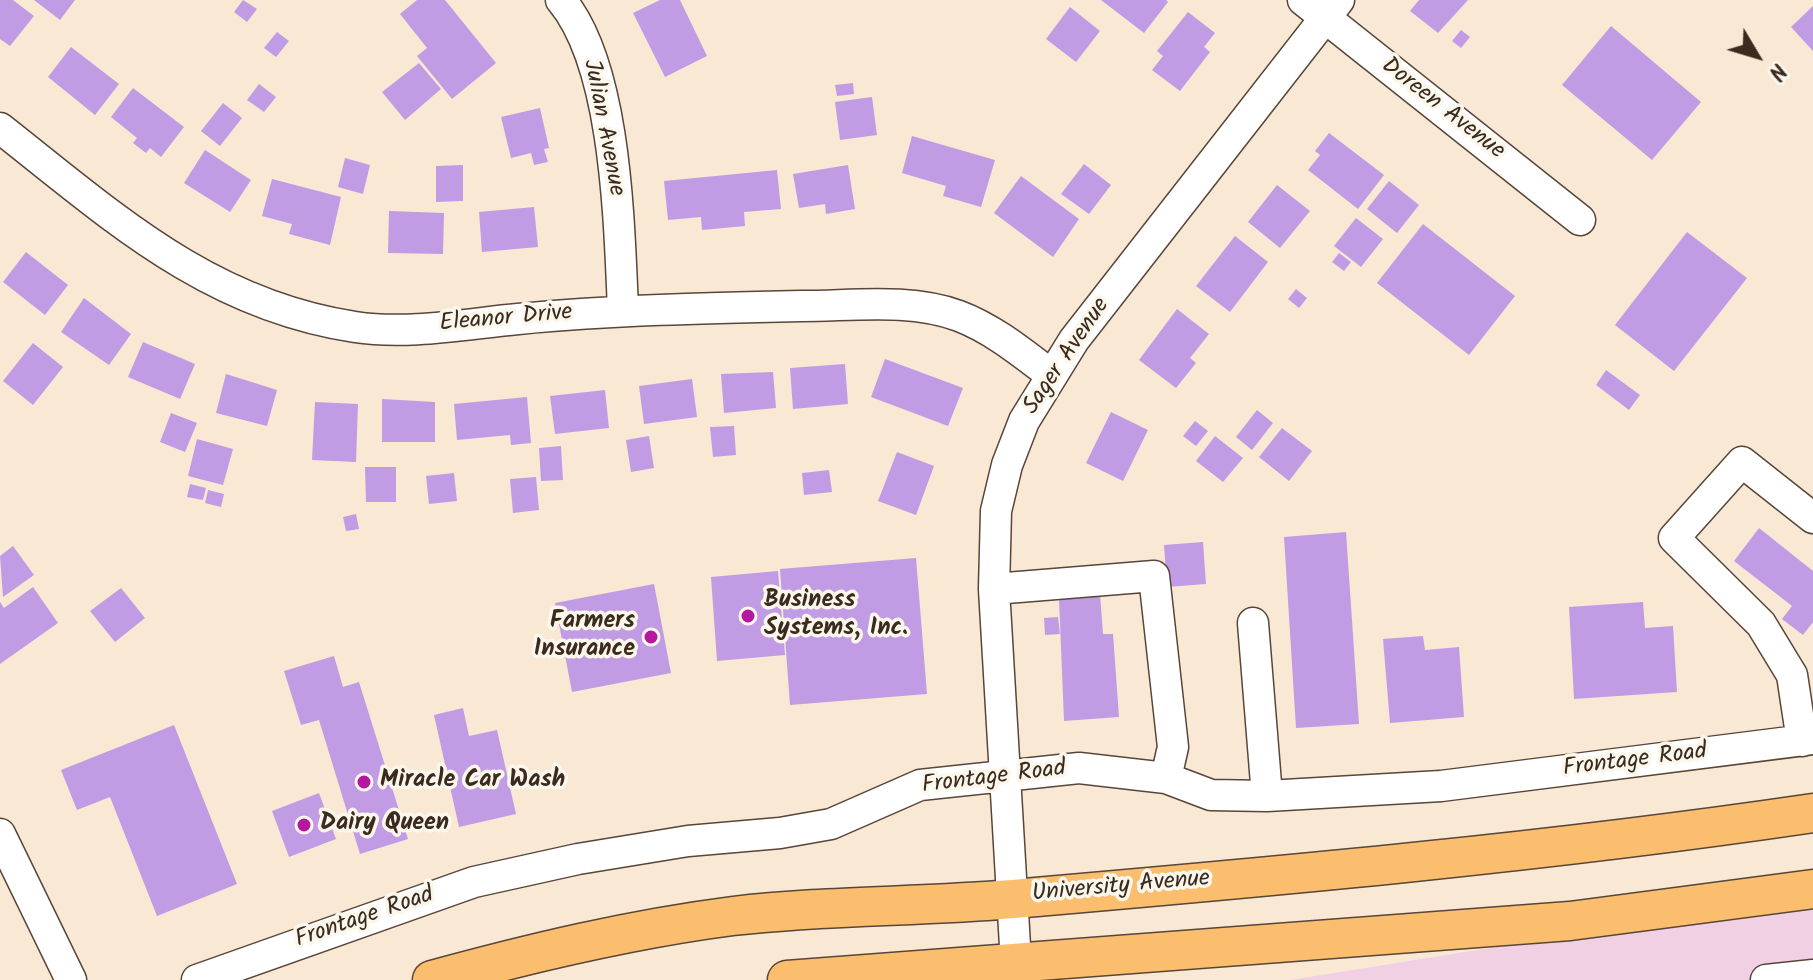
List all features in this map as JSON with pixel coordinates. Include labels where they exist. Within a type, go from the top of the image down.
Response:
[{"type":"main road","name":"University Avenue","points":[[432,980],[516,957],[655,928],[736,916],[1010,899],[1576,845],[1813,813]]},
{"type":"main road","points":[[787,980],[1016,971],[1570,921],[1813,889]]},
{"type":"street","name":"Julian Avenue","points":[[561,0],[592,61],[605,116],[616,174],[623,309]]},
{"type":"street","name":"Doreen Avenue","points":[[1323,6],[1580,220]]},
{"type":"street","name":"Sager Avenue","points":[[1016,971],[994,589],[996,511],[1007,465],[1024,421],[1050,374],[1323,6]]},
{"type":"street","name":"Eleanor Drive","points":[[0,128],[141,239],[192,272],[245,296],[306,316],[356,327],[424,328],[623,309],[925,308],[957,315],[987,329],[1050,374]]},
{"type":"street","points":[[1808,740],[1792,675],[1761,624],[1674,538],[1742,462],[1813,518]]},
{"type":"street","points":[[994,589],[1154,576],[1173,747],[1166,778]]},
{"type":"street","points":[[1253,623],[1267,796]]},
{"type":"street","name":"Frontage Road","points":[[197,980],[474,882],[578,859],[688,841],[831,824],[920,785],[1007,773],[1079,768],[1166,778],[1211,795],[1267,796],[1441,786],[1808,740]]},
{"type":"street","points":[[0,834],[71,980]]},
{"type":"street","points":[[1766,980],[1813,975]]},
{"type":"shaded area","points":[[1813,896],[1813,980],[1291,980]]},
{"type":"building","points":[[0,0],[13,0],[34,16],[10,46],[0,39]]},
{"type":"building","points":[[34,0],[75,0],[60,20]]},
{"type":"building","points":[[243,0],[257,9],[247,22],[234,12]]},
{"type":"building","points":[[417,0],[445,0],[496,63],[452,99],[417,56],[427,48],[400,14]]},
{"type":"building","points":[[660,0],[680,0],[707,56],[665,77],[633,13]]},
{"type":"building","points":[[1101,0],[1166,0],[1168,2],[1144,33]]},
{"type":"building","points":[[1419,0],[1468,0],[1438,33],[1410,11]]},
{"type":"building","points":[[1813,6],[1813,51],[1791,27]]},
{"type":"building","points":[[1070,7],[1100,31],[1076,62],[1046,39]]},
{"type":"building","points":[[1188,12],[1215,33],[1204,47],[1210,52],[1180,91],[1152,70],[1163,56],[1157,51]]},
{"type":"building","points":[[1611,26],[1701,102],[1652,160],[1562,85]]},
{"type":"building","points":[[1461,30],[1470,37],[1461,48],[1452,41]]},
{"type":"building","points":[[277,32],[289,41],[276,57],[264,48]]},
{"type":"building","points":[[71,47],[119,84],[95,115],[48,77]]},
{"type":"building","points":[[419,63],[441,89],[405,120],[382,92]]},
{"type":"building","points":[[853,83],[854,94],[837,96],[835,85]]},
{"type":"building","points":[[259,84],[276,97],[264,112],[247,100]]},
{"type":"building","points":[[133,88],[184,127],[161,157],[150,148],[146,153],[133,143],[137,138],[111,117]]},
{"type":"building","points":[[872,97],[877,135],[840,140],[835,102]]},
{"type":"building","points":[[223,103],[242,118],[220,146],[201,131]]},
{"type":"building","points":[[540,108],[549,148],[544,149],[548,162],[534,165],[531,153],[511,158],[501,117]]},
{"type":"building","points":[[1329,133],[1384,175],[1358,209],[1308,170],[1320,155],[1315,151]]},
{"type":"building","points":[[912,136],[995,160],[981,207],[943,196],[946,186],[902,173]]},
{"type":"building","points":[[205,150],[251,180],[230,212],[184,183]]},
{"type":"building","points":[[345,158],[370,165],[363,194],[338,187]]},
{"type":"building","points":[[1084,164],[1111,185],[1089,214],[1061,194]]},
{"type":"building","points":[[463,165],[463,201],[436,202],[436,166]]},
{"type":"building","points":[[848,165],[855,209],[826,214],[825,204],[799,208],[793,174]]},
{"type":"building","points":[[777,170],[781,209],[744,212],[745,226],[702,230],[701,217],[668,220],[664,181]]},
{"type":"building","points":[[1021,176],[1079,219],[1053,257],[994,213]]},
{"type":"building","points":[[272,179],[341,197],[330,245],[289,234],[292,224],[262,216]]},
{"type":"building","points":[[1389,181],[1419,205],[1397,233],[1367,209]]},
{"type":"building","points":[[1277,185],[1310,211],[1280,248],[1248,222]]},
{"type":"building","points":[[534,207],[538,247],[482,252],[479,212]]},
{"type":"building","points":[[389,211],[444,213],[443,254],[388,253]]},
{"type":"building","points":[[1356,218],[1383,239],[1361,267],[1334,246]]},
{"type":"building","points":[[1423,224],[1515,296],[1469,355],[1377,283]]},
{"type":"building","points":[[1687,232],[1747,278],[1674,371],[1615,325]]},
{"type":"building","points":[[1235,236],[1268,262],[1230,312],[1196,286]]},
{"type":"building","points":[[26,252],[68,285],[45,315],[3,282]]},
{"type":"building","points":[[1339,253],[1351,262],[1344,271],[1332,262]]},
{"type":"building","points":[[1296,289],[1307,298],[1299,308],[1288,299]]},
{"type":"building","points":[[84,298],[131,334],[109,365],[61,332]]},
{"type":"building","points":[[1177,309],[1209,334],[1190,358],[1196,363],[1176,388],[1139,360]]},
{"type":"building","points":[[143,342],[195,364],[180,399],[128,377]]},
{"type":"building","points":[[33,343],[63,367],[33,405],[3,381]]},
{"type":"building","points":[[885,359],[963,388],[948,426],[871,397]]},
{"type":"building","points":[[845,364],[848,404],[793,409],[790,368]]},
{"type":"building","points":[[1606,370],[1640,395],[1629,410],[1596,385]]},
{"type":"building","points":[[773,372],[776,408],[724,413],[721,374]]},
{"type":"building","points":[[226,374],[277,390],[267,426],[216,413]]},
{"type":"building","points":[[692,379],[697,417],[644,424],[639,386]]},
{"type":"building","points":[[605,390],[609,428],[555,434],[550,396]]},
{"type":"building","points":[[527,397],[531,443],[511,445],[510,435],[457,440],[454,404]]},
{"type":"building","points":[[382,399],[435,402],[435,442],[382,442]]},
{"type":"building","points":[[315,402],[358,404],[356,462],[312,460]]},
{"type":"building","points":[[1257,410],[1273,423],[1252,450],[1236,437]]},
{"type":"building","points":[[1111,412],[1148,430],[1123,481],[1086,463]]},
{"type":"building","points":[[171,413],[197,423],[185,452],[160,442]]},
{"type":"building","points":[[1195,421],[1208,431],[1196,446],[1183,436]]},
{"type":"building","points":[[734,426],[736,455],[713,457],[710,427]]},
{"type":"building","points":[[1282,428],[1312,451],[1289,481],[1259,457]]},
{"type":"building","points":[[649,436],[654,468],[631,472],[626,440]]},
{"type":"building","points":[[1215,436],[1243,458],[1223,482],[1196,461]]},
{"type":"building","points":[[197,439],[233,449],[223,485],[188,476]]},
{"type":"building","points":[[561,446],[563,480],[541,481],[539,448]]},
{"type":"building","points":[[897,452],[934,466],[916,515],[878,501]]},
{"type":"building","points":[[365,467],[396,467],[396,502],[366,502]]},
{"type":"building","points":[[829,470],[832,492],[804,495],[802,473]]},
{"type":"building","points":[[454,473],[457,501],[429,504],[426,476]]},
{"type":"building","points":[[536,477],[539,510],[513,513],[510,479]]},
{"type":"building","points":[[190,484],[206,488],[203,500],[187,497]]},
{"type":"building","points":[[208,490],[224,494],[221,507],[205,503]]},
{"type":"building","points":[[356,514],[359,529],[346,531],[343,517]]},
{"type":"building","points":[[1759,528],[1813,571],[1813,622],[1803,635],[1782,619],[1792,606],[1734,561]]},
{"type":"building","points":[[1346,532],[1359,724],[1296,728],[1284,537]]},
{"type":"building","points":[[1203,542],[1206,584],[1167,587],[1164,545]]},
{"type":"building","points":[[13,546],[34,575],[3,597],[0,556]]},
{"type":"building","points":[[916,558],[927,694],[790,705],[780,569]]},
{"type":"building","name":"Business Systems, Inc.","points":[[778,571],[785,655],[717,661],[711,577]]},
{"type":"building","points":[[654,584],[671,673],[572,692],[555,603]]},
{"type":"building","points":[[33,587],[58,623],[0,664],[0,602],[4,608]]},
{"type":"building","points":[[121,588],[145,618],[115,642],[90,611]]},
{"type":"building","points":[[1100,594],[1103,634],[1113,634],[1119,717],[1064,721],[1059,598]]},
{"type":"building","points":[[1643,602],[1645,628],[1673,626],[1677,692],[1574,699],[1569,607]]},
{"type":"building","points":[[1058,617],[1060,634],[1045,635],[1044,618]]},
{"type":"building","points":[[1423,636],[1425,650],[1459,647],[1464,717],[1390,723],[1383,639]]},
{"type":"building","name":"Miracle Car Wash","points":[[334,656],[343,687],[359,682],[408,839],[360,854],[319,720],[301,725],[284,671]]},
{"type":"building","points":[[463,708],[469,736],[497,730],[516,814],[459,827],[434,715]]},
{"type":"building","points":[[174,725],[237,884],[157,916],[110,797],[77,810],[61,770]]},
{"type":"building","name":"Dairy Queen","points":[[319,793],[336,839],[289,857],[272,811]]},
{"type":"place","name":"Business Systems, Inc.","points":[[748,616]]},
{"type":"place","name":"Farmers Insurance","points":[[651,637]]},
{"type":"place","name":"Miracle Car Wash","points":[[364,782]]},
{"type":"place","name":"Dairy Queen","points":[[304,825]]}]
